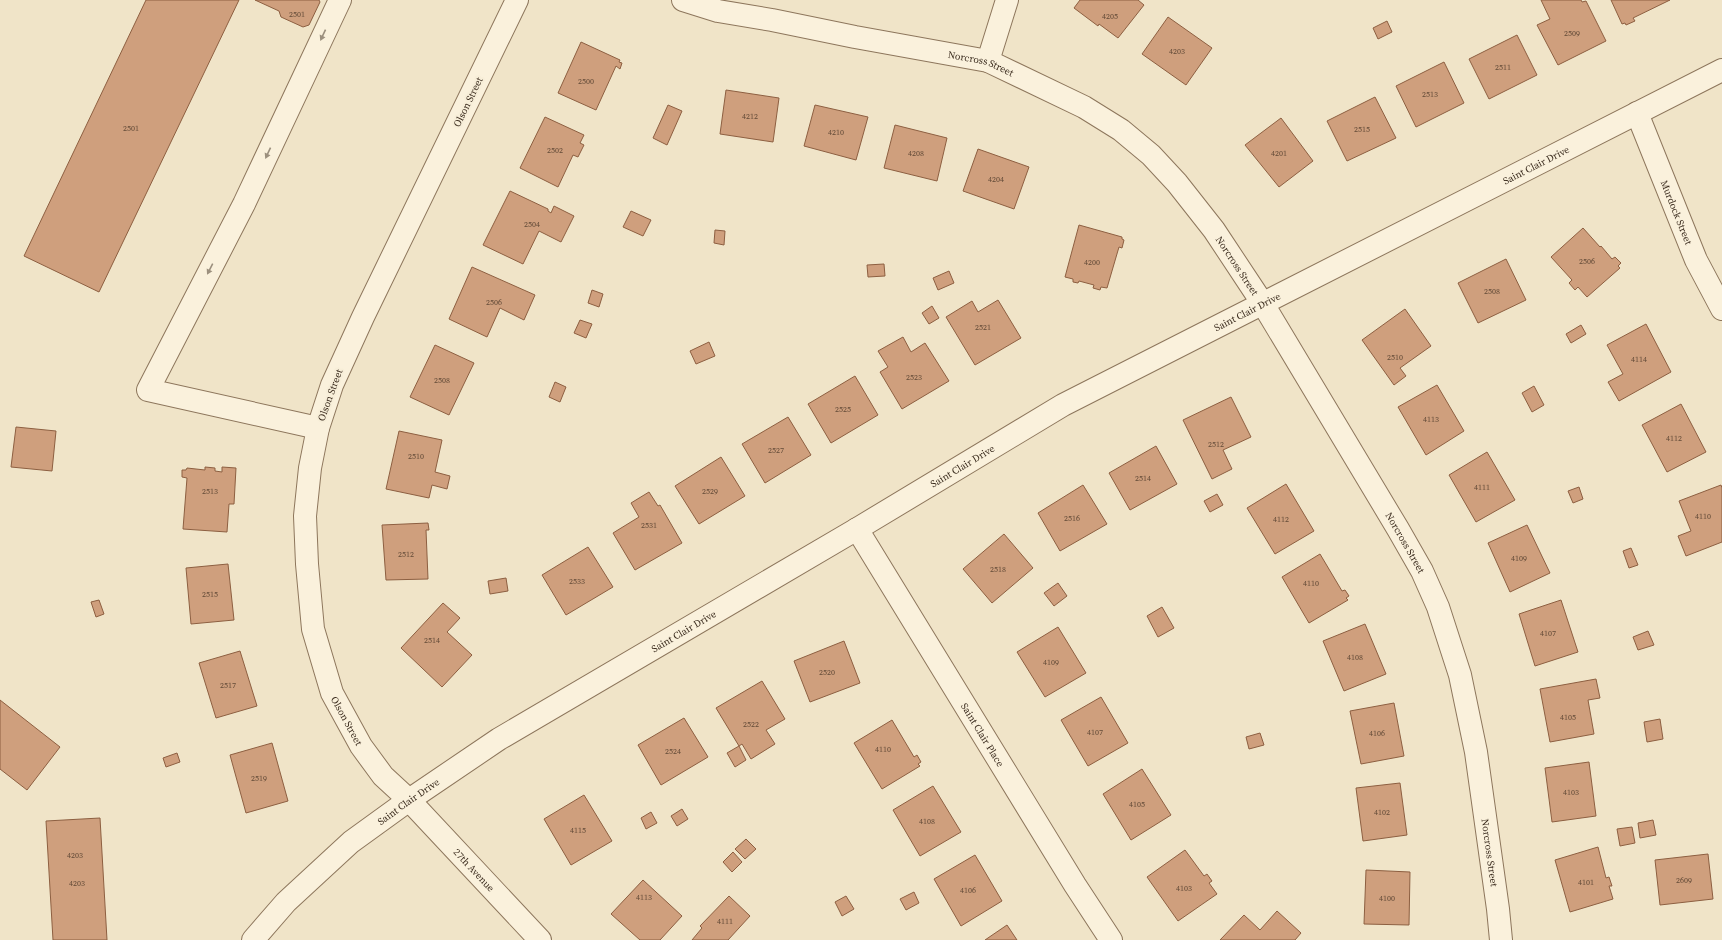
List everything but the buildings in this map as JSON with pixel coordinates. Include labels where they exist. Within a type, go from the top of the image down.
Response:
[{"type":"street","points":[[318,428],[148,390],[244,204],[340,0]]},
{"type":"street","name":"Olson Street","points":[[409,800],[383,776],[361,746],[332,693],[313,628],[307,564],[305,516],[310,468],[318,428],[332,385],[363,317],[517,0]]},
{"type":"street","name":"Norcross Street","points":[[683,0],[718,11],[988,61],[1084,107],[1121,130],[1151,155],[1176,183],[1214,230],[1263,304],[1398,529],[1422,571],[1438,607],[1460,675],[1476,752],[1501,940]]},
{"type":"street","points":[[988,61],[1007,0]]},
{"type":"street","name":"Saint Clair Drive","points":[[253,940],[286,902],[351,842],[409,800],[499,739],[857,529],[1062,405],[1263,304],[1451,206],[1722,70]]},
{"type":"street","name":"Murdock Street","points":[[1637,113],[1696,260],[1722,309]]},
{"type":"street","name":"Saint Clair Place","points":[[857,529],[1111,940]]},
{"type":"street","name":"27th Avenue","points":[[409,800],[540,940]]}]
